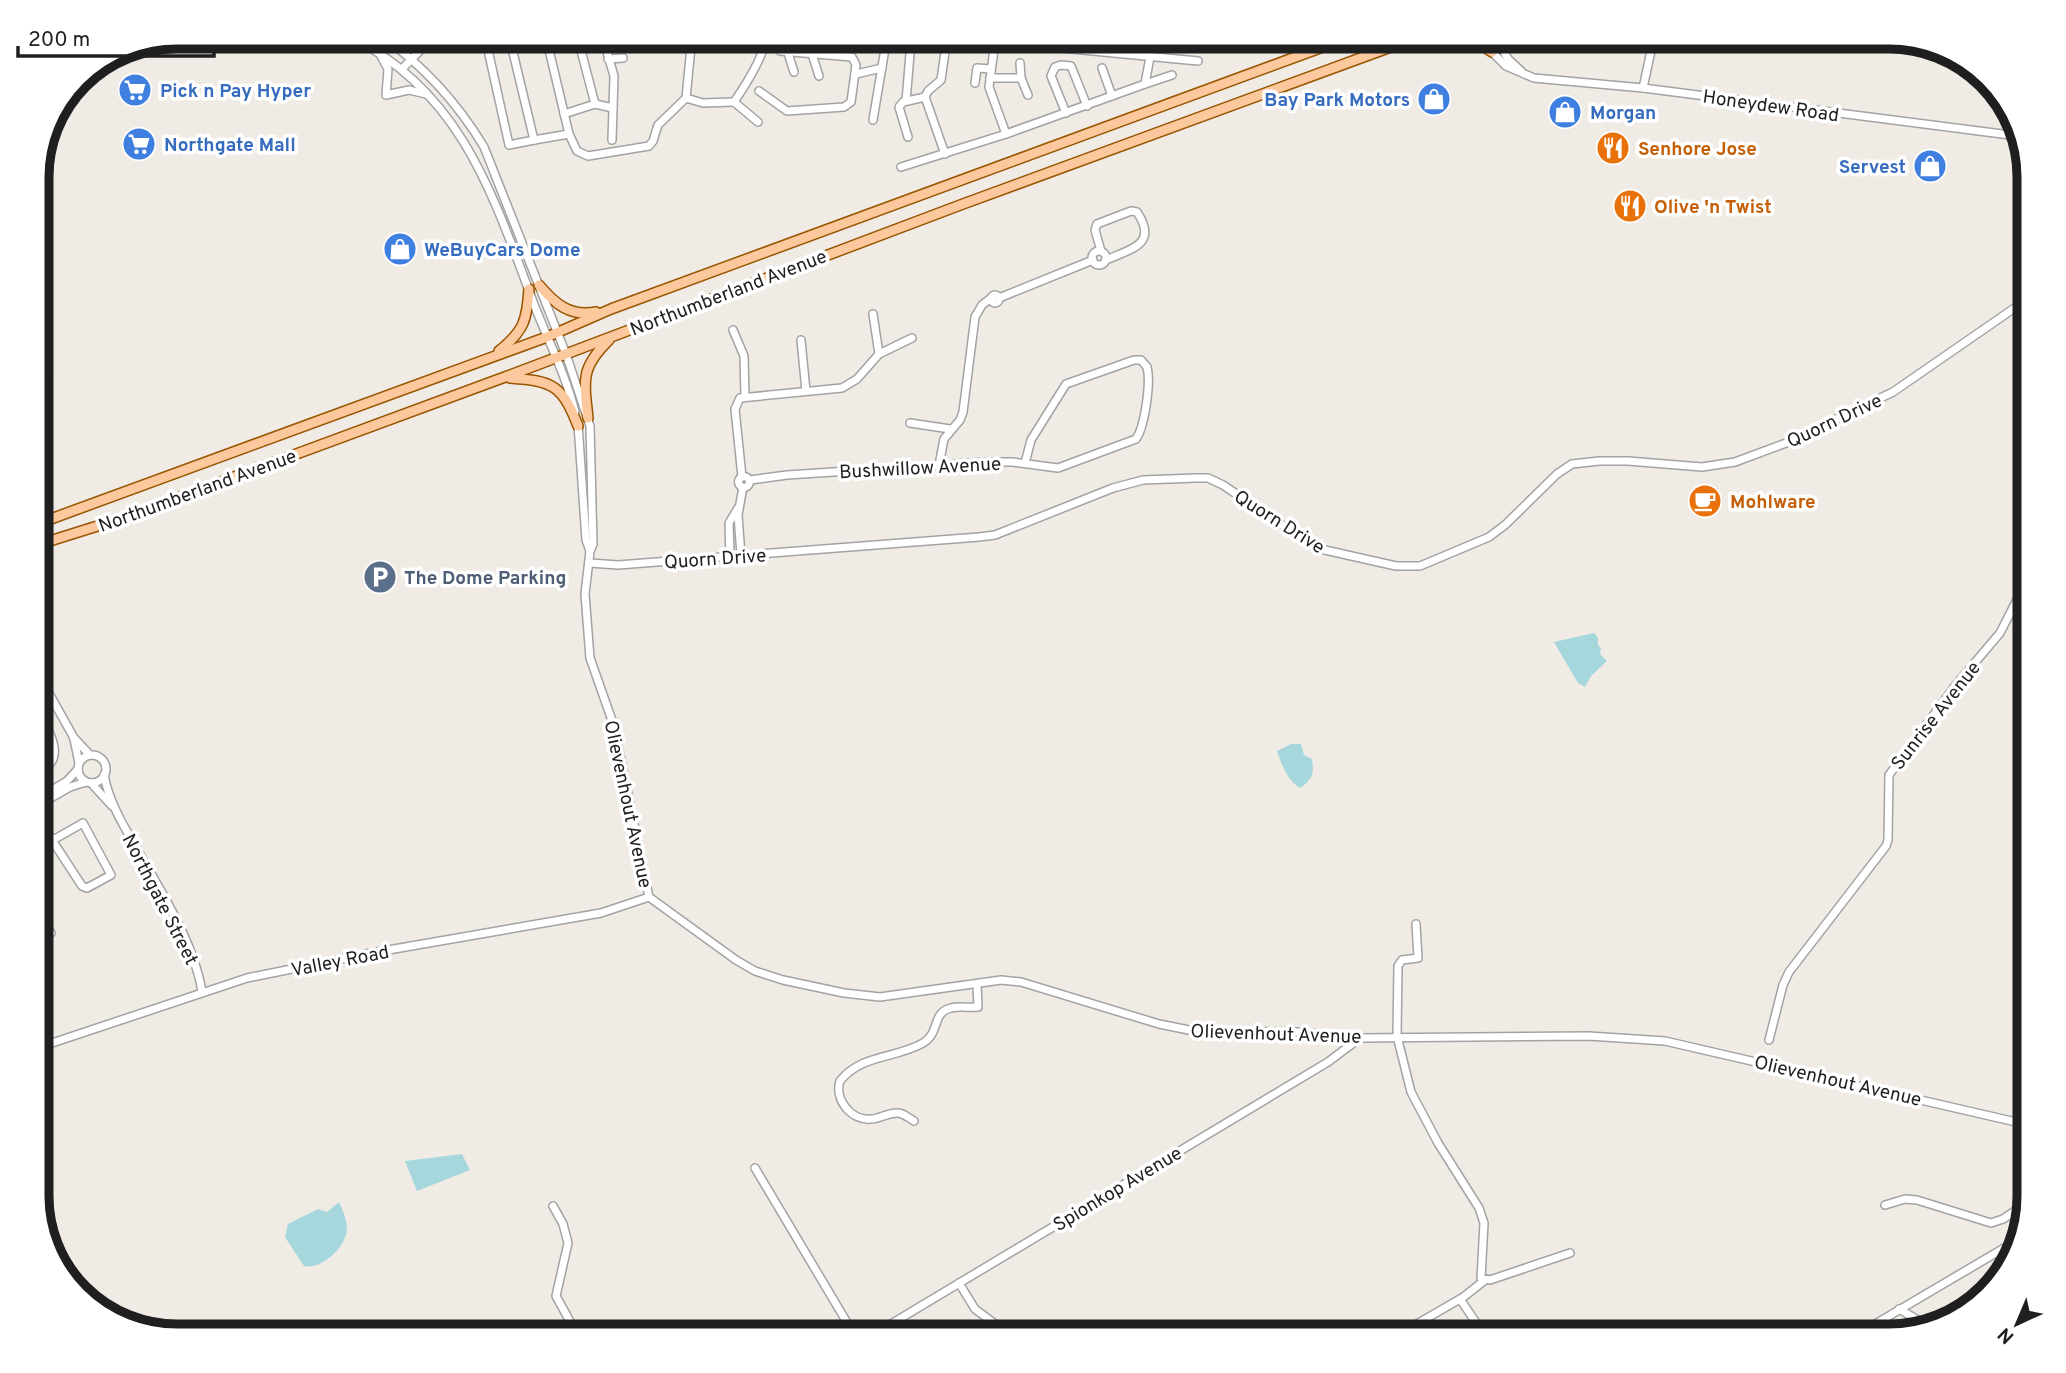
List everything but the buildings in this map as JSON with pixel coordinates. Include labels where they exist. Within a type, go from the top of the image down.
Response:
[{"type":"main road","name":"Northumberland Avenue","points":[[49,520],[547,337],[611,309],[1317,49]]},
{"type":"main road","name":"Northumberland Avenue","points":[[49,543],[505,377],[963,204],[1385,49]]},
{"type":"main road","points":[[539,285],[551,299],[568,311],[587,314],[611,309]]},
{"type":"main road","points":[[492,356],[515,338],[525,323],[529,289]]},
{"type":"main road","points":[[588,418],[583,383],[586,369],[597,352],[612,337]]},
{"type":"main road","points":[[505,377],[540,380],[554,387],[570,405],[578,426]]},
{"type":"main road","points":[[49,519],[54,519]]},
{"type":"street","name":"Olievenhout Avenue","points":[[373,49],[402,69],[430,96],[455,126],[481,168],[573,402],[578,426],[586,540],[590,551],[585,608],[590,658],[614,726],[649,897],[736,960],[755,971],[783,980],[880,997],[1000,980],[1021,982],[1183,1030],[1298,1032],[1361,1038],[1589,1036],[1665,1041],[2017,1122]]},
{"type":"street","name":"Olievenhout Avenue","points":[[400,49],[450,96],[484,146],[566,354],[588,418],[592,444],[593,544],[590,551]]},
{"type":"street","points":[[402,69],[421,49]]},
{"type":"street","points":[[512,49],[534,140]]},
{"type":"street","points":[[549,49],[569,134],[578,150],[588,156],[649,146],[658,125],[687,97],[691,49]]},
{"type":"street","points":[[580,49],[595,104]]},
{"type":"street","points":[[606,49],[615,82],[612,140]]},
{"type":"street","points":[[734,102],[747,83],[761,49]]},
{"type":"street","points":[[873,120],[885,49]]},
{"type":"street","points":[[994,49],[989,87],[1006,134]]},
{"type":"street","points":[[1067,49],[1198,61]]},
{"type":"street","points":[[1643,88],[1651,49]]},
{"type":"street","points":[[488,50],[509,145],[569,134]]},
{"type":"street","name":"Honeydew Road","points":[[1497,50],[1506,66],[1524,74],[1565,82],[1643,88],[2010,135]]},
{"type":"street","points":[[378,52],[388,69],[386,95],[408,90],[430,96]]},
{"type":"street","points":[[759,91],[772,106],[787,111],[844,107],[851,102],[856,74],[856,62],[852,57],[784,52],[794,72]]},
{"type":"street","points":[[945,52],[941,80],[925,97],[945,154]]},
{"type":"street","points":[[812,54],[819,76]]},
{"type":"street","points":[[906,101],[910,54]]},
{"type":"street","points":[[1145,84],[1150,57]]},
{"type":"street","points":[[608,59],[623,58]]},
{"type":"street","points":[[975,83],[977,58]]},
{"type":"street","points":[[1020,63],[1021,78],[1028,95]]},
{"type":"street","points":[[1066,113],[1051,76],[1053,69],[1061,65],[1071,66],[1087,106]]},
{"type":"street","points":[[856,74],[882,68]]},
{"type":"street","points":[[977,68],[991,69]]},
{"type":"street","points":[[1102,68],[1112,96]]},
{"type":"street","points":[[901,167],[1006,134],[1171,75]]},
{"type":"street","points":[[990,78],[1021,78]]},
{"type":"street","points":[[687,97],[703,103],[734,102],[758,122]]},
{"type":"street","points":[[908,137],[899,110],[901,103],[925,97]]},
{"type":"street","points":[[564,114],[595,104],[613,108]]},
{"type":"street","points":[[1093,260],[1100,265],[1142,242],[1144,228],[1137,212],[1131,211],[1097,225],[1095,230],[1106,260]]},
{"type":"street","points":[[1093,260],[1094,254],[1101,251]]},
{"type":"street","points":[[939,465],[944,439],[960,420],[963,412],[977,313],[982,305],[1093,260]]},
{"type":"street","name":"Quorn Drive","points":[[590,563],[605,565],[995,535],[1128,484],[1160,478],[1208,478],[1223,485],[1316,548],[1396,566],[1420,566],[1480,542],[1497,531],[1557,474],[1572,464],[1608,461],[1702,467],[1735,462],[1786,443],[1893,392],[2017,306]]},
{"type":"street","points":[[873,314],[879,354]]},
{"type":"street","points":[[733,330],[744,356],[745,396]]},
{"type":"street","points":[[741,555],[738,508],[743,487],[739,482],[746,479],[736,404],[740,398],[835,390],[857,379],[879,354],[912,338]]},
{"type":"street","points":[[801,340],[806,391]]},
{"type":"street","name":"Bushwillow Avenue","points":[[746,479],[992,461],[1063,467],[1136,439],[1142,426],[1147,367],[1141,360],[1134,360],[1066,384],[1031,440],[1025,463]]},
{"type":"street","points":[[910,423],[950,429]]},
{"type":"street","points":[[730,556],[729,523],[738,508]]},
{"type":"street","points":[[586,580],[605,565]]},
{"type":"street","name":"Sunrise Avenue","points":[[1769,1040],[1789,972],[1886,846],[1887,781],[1891,770],[1926,728],[1955,686],[2000,634],[2017,600]]},
{"type":"street","points":[[49,692],[74,738],[90,755],[103,761],[106,769],[100,781],[63,787],[49,793]]},
{"type":"street","points":[[49,736],[54,756],[49,765]]},
{"type":"street","points":[[74,738],[80,776],[89,783]]},
{"type":"street","points":[[49,797],[63,787],[90,755]]},
{"type":"street","name":"Northgate Street","points":[[104,775],[115,809],[187,941],[202,991]]},
{"type":"street","name":"Northgate Street","points":[[89,783],[115,809]]},
{"type":"street","points":[[49,834],[53,839],[85,888],[111,875],[87,828],[82,824],[53,839],[49,841]]},
{"type":"street","name":"Valley Road","points":[[49,1044],[247,978],[371,953],[601,913],[649,897]]},
{"type":"street","points":[[1416,923],[1418,958],[1402,960],[1398,966],[1397,1036],[1415,1102],[1479,1208],[1484,1223],[1481,1275],[1485,1280]]},
{"type":"street","points":[[914,1121],[900,1113],[871,1119],[856,1116],[842,1104],[838,1091],[840,1081],[860,1063],[924,1042],[934,1032],[937,1017],[944,1010],[978,1007],[977,984]]},
{"type":"street","name":"Spionkop Avenue","points":[[891,1324],[1328,1062],[1361,1038]]},
{"type":"street","points":[[755,1168],[848,1324]]},
{"type":"street","points":[[1885,1205],[1905,1199],[1917,1200],[1991,1223],[2016,1210]]},
{"type":"street","points":[[553,1206],[563,1224],[568,1243],[556,1296],[571,1324]]},
{"type":"street","points":[[1875,1324],[2006,1247]]},
{"type":"street","points":[[1417,1324],[1461,1299],[1485,1280],[1570,1254]]},
{"type":"street","points":[[959,1283],[975,1309],[995,1324]]},
{"type":"street","points":[[1461,1299],[1477,1324]]},
{"type":"street","points":[[1899,1310],[1918,1321]]},
{"type":"water","points":[[1594,633],[1601,648],[1600,654],[1607,661],[1591,676],[1585,687],[1578,683],[1554,642]]},
{"type":"water","points":[[1291,744],[1301,744],[1304,755],[1312,759],[1312,776],[1300,788],[1289,777],[1277,751]]},
{"type":"water","points":[[462,1154],[470,1170],[417,1191],[405,1161]]},
{"type":"water","points":[[339,1202],[347,1226],[346,1236],[338,1250],[325,1261],[304,1266],[285,1237],[288,1224],[318,1209],[327,1212]]},
{"type":"place","name":"Pick n Pay Hyper","points":[[135,90]]},
{"type":"place","name":"Bay Park Motors","points":[[1434,99]]},
{"type":"place","name":"Morgan","points":[[1565,112]]},
{"type":"place","name":"Northgate Mall","points":[[139,144]]},
{"type":"place","name":"Senhore Jose","points":[[1613,148]]},
{"type":"place","name":"Servest","points":[[1930,166]]},
{"type":"place","name":"Olive 'n Twist","points":[[1630,206]]},
{"type":"place","name":"WeBuyCars Dome","points":[[400,249]]},
{"type":"place","name":"Mohlware","points":[[1705,501]]},
{"type":"place","name":"The Dome Parking","points":[[380,577]]}]
